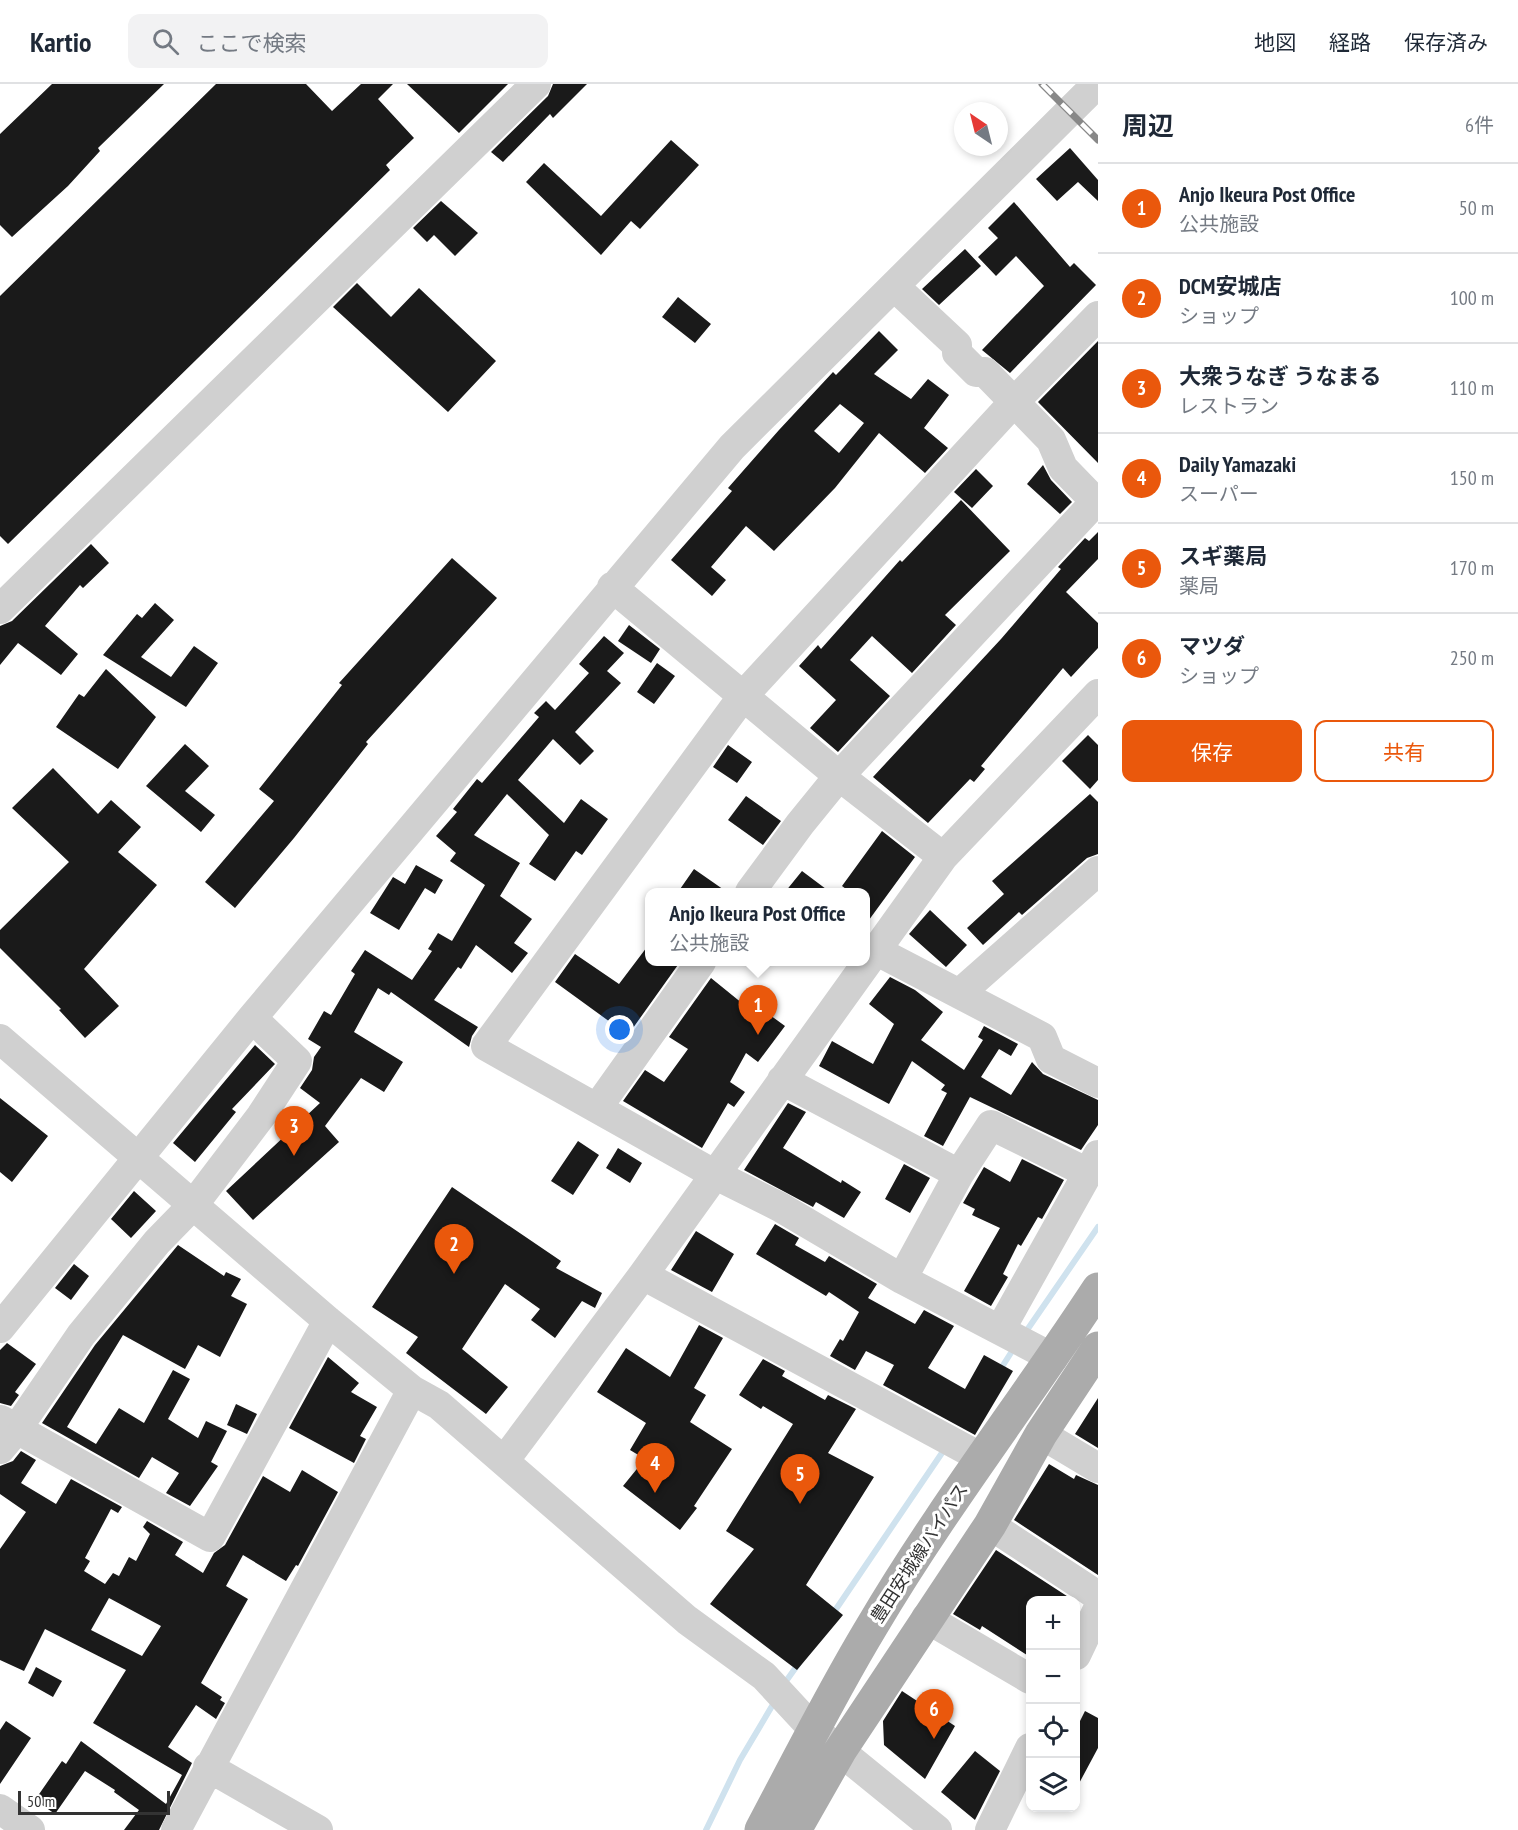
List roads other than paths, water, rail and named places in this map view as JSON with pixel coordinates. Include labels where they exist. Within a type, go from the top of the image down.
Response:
[{"type":"main road","name":"豊田安城線バイパス","points":[[761,1830],[871,1626],[980,1457],[1053,1358],[1098,1289]]},
{"type":"main road","points":[[795,1830],[840,1751],[926,1618],[990,1526],[1041,1434],[1098,1348]]},
{"type":"street","points":[[0,609],[536,84]]},
{"type":"street","points":[[0,1328],[252,1018],[732,447],[894,286],[1094,95]]},
{"type":"street","points":[[753,888],[839,776],[1097,502],[1063,468],[1052,440],[985,372],[976,372],[957,353],[957,345],[894,286]]},
{"type":"street","points":[[1053,1358],[902,1279],[780,1207],[714,1174],[486,1046],[742,696],[1014,402],[1098,316]]},
{"type":"street","points":[[612,587],[839,776],[943,857]]},
{"type":"street","points":[[870,961],[943,857],[1098,694]]},
{"type":"street","points":[[960,993],[1098,871]]},
{"type":"street","points":[[877,951],[1042,1037],[1051,1059],[1098,1083]]},
{"type":"street","points":[[597,1108],[698,966]]},
{"type":"street","points":[[504,1461],[643,1275],[866,966]]},
{"type":"street","points":[[252,1018],[297,1061],[261,1116],[194,1204],[157,1242],[5,1433],[210,1537],[328,1322]]},
{"type":"street","points":[[0,1039],[194,1204],[328,1322],[412,1390],[439,1405],[687,1620],[764,1676],[814,1730],[936,1830]]},
{"type":"street","points":[[782,1080],[959,1174]]},
{"type":"street","points":[[902,1279],[959,1174],[990,1125],[1093,1164],[1000,1330]]},
{"type":"street","points":[[643,1275],[980,1457]]},
{"type":"street","points":[[176,1830],[412,1390]]},
{"type":"street","points":[[1041,1434],[1098,1468]]},
{"type":"street","points":[[990,1526],[1098,1596]]},
{"type":"street","points":[[1078,1650],[1098,1609]]},
{"type":"street","points":[[926,1618],[1026,1677]]},
{"type":"street","points":[[990,1830],[1026,1756]]},
{"type":"street","points":[[208,1767],[318,1830]]},
{"type":"street","points":[[0,1809],[30,1830]]},
{"type":"waterway","points":[[1025,1333],[1098,1227]]},
{"type":"waterway","points":[[1000,1370],[1014,1348]]},
{"type":"waterway","points":[[832,1615],[946,1447]]},
{"type":"waterway","points":[[784,1684],[799,1663]]},
{"type":"waterway","points":[[706,1830],[740,1760],[775,1701]]},
{"type":"railway","points":[[1042,84],[1098,140]]},
{"type":"place","name":"Anjo Ikeura Post Office","points":[[758,1035]]},
{"type":"place","name":"大衆うなぎ うなまる","points":[[294,1156]]},
{"type":"place","name":"DCM安城店","points":[[454,1274]]},
{"type":"place","name":"Daily Yamazaki","points":[[655,1493]]},
{"type":"place","name":"スギ薬局","points":[[800,1504]]},
{"type":"place","name":"マツダ","points":[[934,1739]]}]
